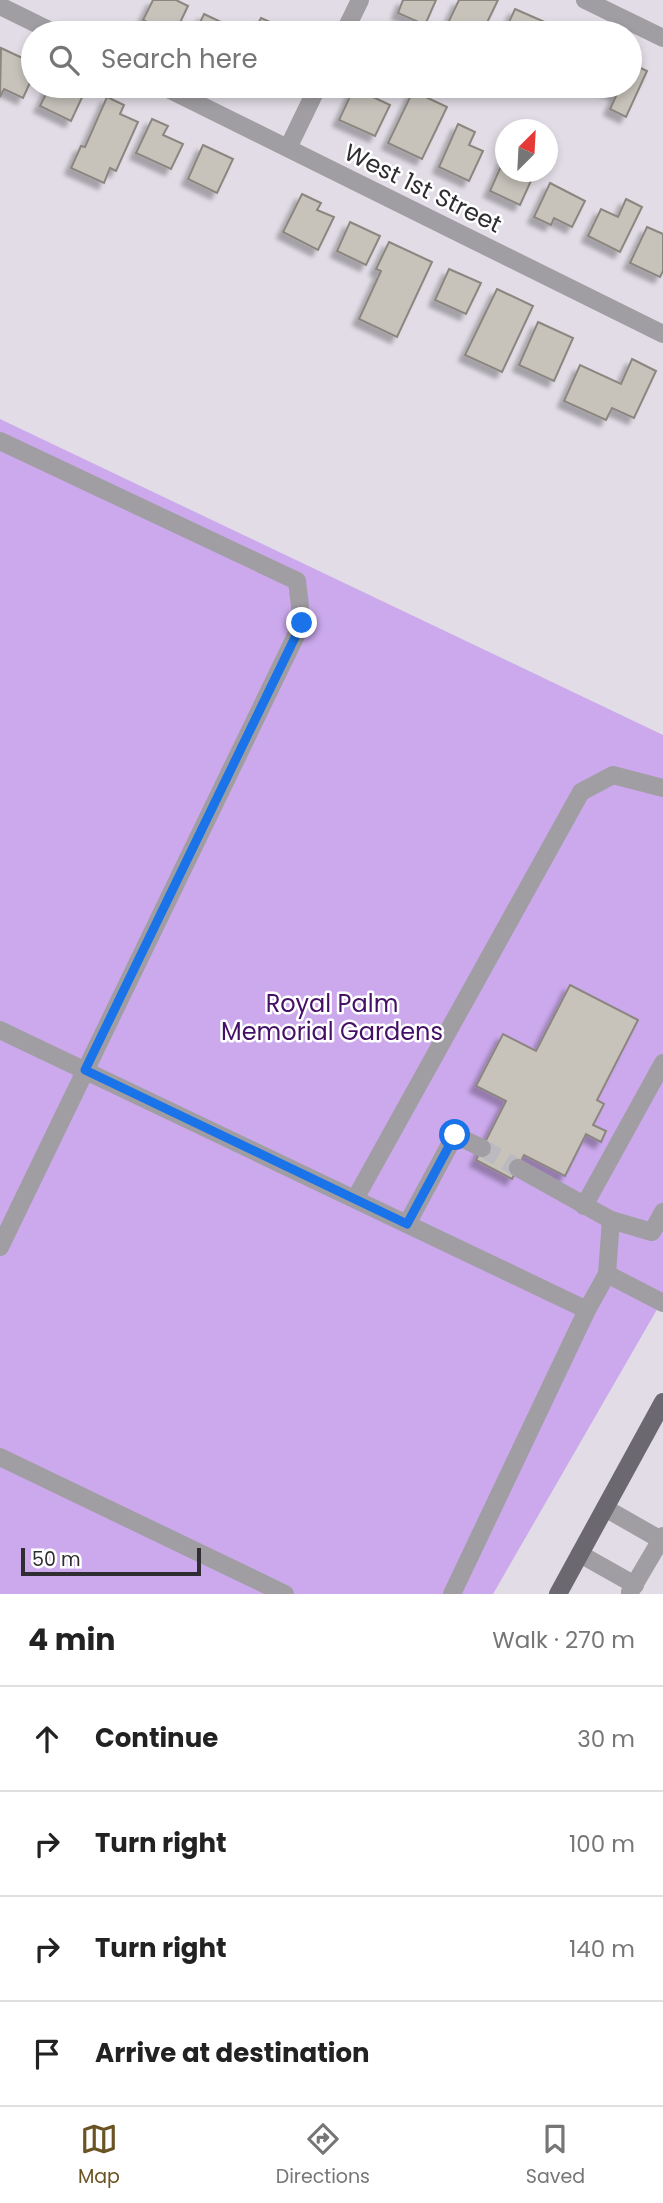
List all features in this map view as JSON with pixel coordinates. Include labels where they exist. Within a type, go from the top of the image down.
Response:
[{"type":"main road","points":[[558,1594],[661,1409]]},
{"type":"street","points":[[350,21],[360,0]]},
{"type":"street","points":[[585,0],[628,21]]},
{"type":"street","points":[[0,6],[31,21]]},
{"type":"street","points":[[642,28],[663,38]]},
{"type":"street","name":"West 1st Street","points":[[186,98],[663,334]]},
{"type":"street","points":[[288,148],[312,98]]},
{"type":"street","points":[[0,441],[297,581],[302,623],[0,1247]]},
{"type":"street","points":[[355,1199],[581,792],[613,775],[663,788]]},
{"type":"street","points":[[0,1030],[587,1310]]},
{"type":"street","points":[[584,1206],[663,1063]]},
{"type":"street","points":[[407,1224],[455,1135],[482,1148]]},
{"type":"street","points":[[518,1168],[611,1220],[652,1232],[663,1212]]},
{"type":"street","points":[[452,1594],[587,1310],[607,1274],[611,1220]]},
{"type":"street","points":[[607,1274],[663,1303]]},
{"type":"street","points":[[0,1457],[285,1594]]},
{"type":"street","points":[[580,1554],[632,1588],[662,1538],[605,1508]]},
{"type":"green space","name":"Royal Palm Memorial Gardens","points":[[0,419],[663,735],[663,1299],[493,1594],[0,1594]]},
{"type":"building","points":[[153,0],[176,0],[188,6],[181,21],[143,20]]},
{"type":"building","points":[[403,0],[436,0],[427,21],[416,21],[398,13]]},
{"type":"building","points":[[459,0],[498,0],[488,21],[449,21]]},
{"type":"building","points":[[515,9],[542,21],[510,21]]},
{"type":"building","points":[[204,14],[219,21],[201,21]]},
{"type":"building","points":[[1,48],[21,57],[21,97],[4,89],[0,97]]},
{"type":"building","points":[[642,69],[647,71],[642,82]]},
{"type":"building","points":[[44,98],[82,98],[71,121],[40,106]]},
{"type":"building","points":[[107,98],[124,105],[120,114],[138,122],[116,171],[110,168],[104,183],[71,168],[81,146],[85,147]]},
{"type":"building","points":[[349,98],[375,98],[390,105],[375,136],[339,120]]},
{"type":"building","points":[[410,98],[428,98],[447,107],[422,159],[388,143]]},
{"type":"building","points":[[615,98],[635,98],[626,117],[610,109]]},
{"type":"building","points":[[152,119],[168,126],[163,135],[183,144],[171,169],[136,153]]},
{"type":"building","points":[[458,124],[475,132],[469,145],[483,151],[469,181],[439,167]]},
{"type":"building","points":[[203,145],[233,159],[217,193],[188,179]]},
{"type":"building","points":[[495,180],[495,182],[530,182],[520,205],[490,191]]},
{"type":"building","points":[[550,183],[585,201],[572,227],[554,218],[551,225],[534,217]]},
{"type":"building","points":[[302,194],[321,203],[317,210],[334,217],[318,250],[283,232]]},
{"type":"building","points":[[626,199],[642,207],[620,252],[588,236],[601,209],[618,217]]},
{"type":"building","points":[[350,222],[380,236],[366,265],[337,251]]},
{"type":"building","points":[[647,227],[663,234],[663,271],[660,277],[630,263]]},
{"type":"building","points":[[389,242],[432,262],[397,337],[359,319],[381,271],[376,269]]},
{"type":"building","points":[[449,269],[481,283],[466,314],[435,300]]},
{"type":"building","points":[[497,289],[533,306],[502,372],[465,355]]},
{"type":"building","points":[[538,322],[573,338],[554,381],[519,365]]},
{"type":"building","points":[[632,359],[656,371],[634,418],[612,408],[606,420],[564,401],[580,365],[621,384]]},
{"type":"building","points":[[570,985],[638,1020],[597,1100],[604,1104],[593,1125],[606,1131],[601,1142],[586,1134],[565,1176],[524,1155],[512,1179],[476,1160],[506,1101],[476,1086],[503,1034],[536,1051]]},
{"type":"tunnel","points":[[482,1148],[518,1168]]},
{"type":"route","points":[[302,623],[85,1070],[407,1224],[455,1135]]}]
